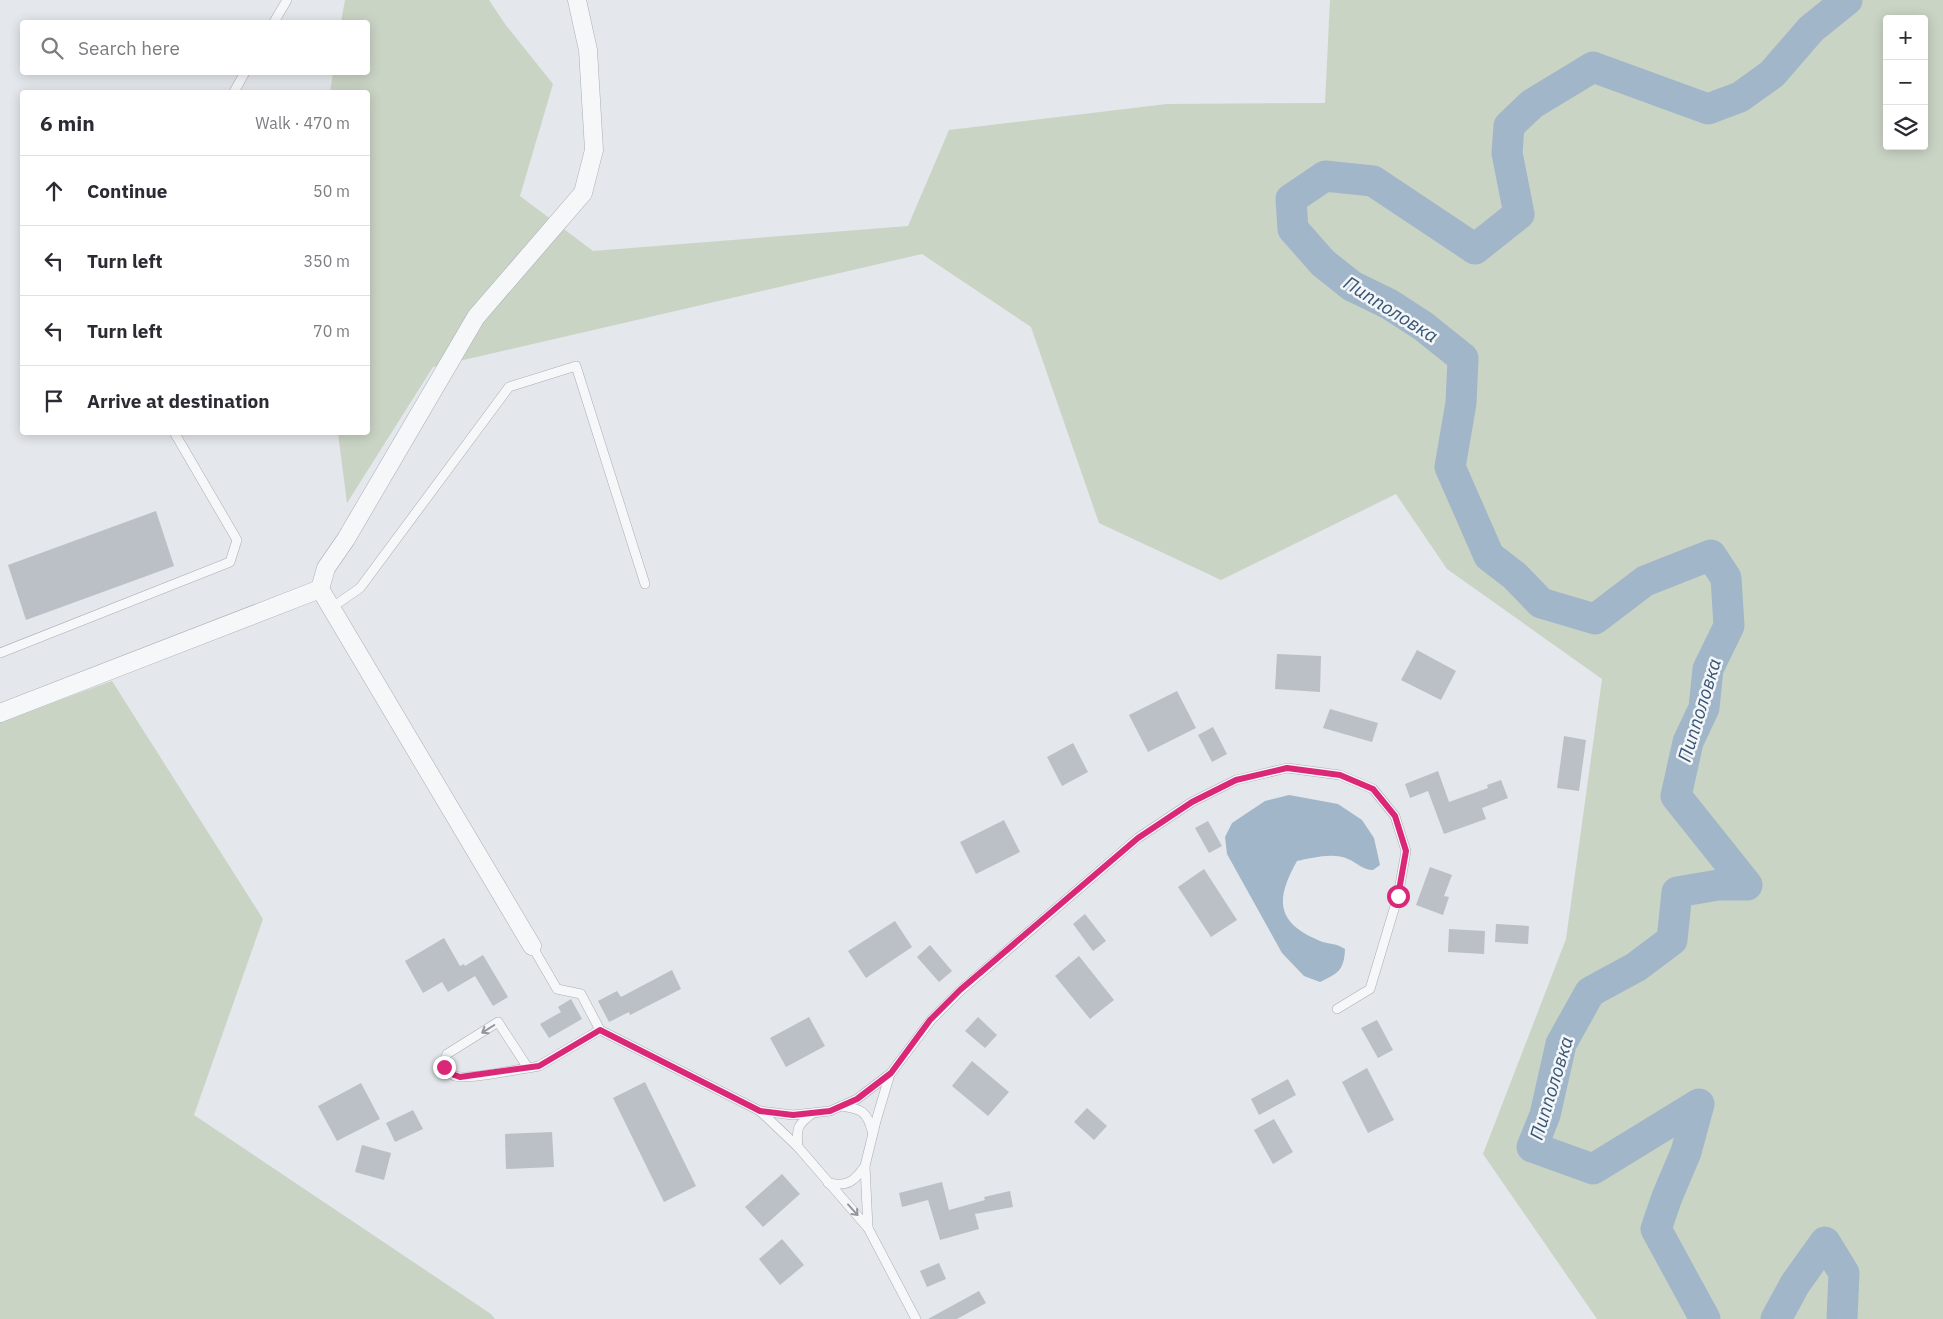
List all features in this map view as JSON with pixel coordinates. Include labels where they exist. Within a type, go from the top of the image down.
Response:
[{"type":"street","points":[[532,946],[320,589],[326,568],[346,539],[476,318],[583,193],[594,150],[588,50],[577,0]]},
{"type":"street","points":[[0,713],[320,589]]},
{"type":"lane","points":[[275,20],[287,0]]},
{"type":"lane","points":[[235,90],[243,75]]},
{"type":"lane","points":[[331,608],[360,588],[509,387],[576,366],[645,584]]},
{"type":"lane","points":[[0,653],[230,562],[238,540],[176,435]]},
{"type":"lane","points":[[760,1111],[793,1115],[830,1111],[857,1099],[891,1073],[930,1020],[960,990],[1138,838],[1192,802],[1236,780],[1287,768],[1340,775],[1373,789],[1395,816],[1406,851],[1398,896],[1370,989],[1336,1009]]},
{"type":"lane","points":[[532,946],[557,989],[581,994],[600,1030],[760,1111],[798,1148],[868,1228],[916,1319]]},
{"type":"lane","points":[[528,1068],[498,1022],[447,1054],[444,1060],[444,1067],[449,1073],[460,1077],[528,1068],[539,1066],[600,1030]]},
{"type":"lane","points":[[868,1228],[865,1166],[891,1073]]},
{"type":"lane","points":[[842,1106],[862,1111],[869,1118],[873,1133]]},
{"type":"lane","points":[[798,1148],[796,1131],[803,1120],[813,1113]]},
{"type":"lane","points":[[828,1182],[838,1185],[851,1182],[865,1166]]},
{"type":"green space","points":[[345,0],[489,0],[505,24],[553,84],[520,196],[593,251],[908,226],[949,130],[1167,104],[1325,103],[1330,0],[1943,0],[1943,1319],[1597,1319],[1483,1154],[1566,939],[1602,679],[1447,569],[1396,494],[1221,580],[1099,523],[1031,327],[922,254],[433,367],[347,503],[338,435],[370,435],[370,90],[330,90],[333,75],[370,75],[370,20],[341,20]]},
{"type":"green space","points":[[112,681],[263,919],[194,1115],[491,1314],[495,1319],[0,1319],[0,722]]},
{"type":"water","points":[[1289,795],[1338,804],[1362,820],[1374,838],[1380,865],[1373,870],[1369,870],[1336,856],[1322,856],[1297,861],[1285,887],[1283,899],[1284,909],[1288,918],[1305,934],[1345,949],[1343,962],[1339,970],[1320,982],[1304,976],[1282,953],[1227,854],[1225,837],[1232,823],[1265,801]]},
{"type":"building","points":[[156,511],[174,566],[26,620],[8,565]]},
{"type":"building","points":[[1417,650],[1456,671],[1441,700],[1401,680]]},
{"type":"building","points":[[1277,654],[1321,656],[1320,692],[1275,689]]},
{"type":"building","points":[[1177,691],[1196,728],[1148,752],[1129,715]]},
{"type":"building","points":[[1330,709],[1378,723],[1372,742],[1323,728]]},
{"type":"building","points":[[1213,727],[1227,754],[1212,762],[1198,735]]},
{"type":"building","points":[[1564,736],[1586,740],[1579,791],[1557,788]]},
{"type":"building","points":[[1073,743],[1088,772],[1062,786],[1047,757]]},
{"type":"building","points":[[1438,771],[1449,802],[1488,788],[1487,785],[1501,780],[1508,798],[1482,808],[1486,819],[1444,834],[1428,791],[1410,798],[1405,784]]},
{"type":"building","points":[[1004,820],[1020,852],[976,874],[960,842]]},
{"type":"building","points":[[1208,821],[1222,846],[1209,853],[1195,828]]},
{"type":"building","points":[[1430,867],[1452,875],[1444,896],[1449,897],[1443,915],[1416,905]]},
{"type":"building","points":[[1204,869],[1237,920],[1211,937],[1178,887]]},
{"type":"building","points":[[1085,914],[1106,941],[1093,951],[1073,924]]},
{"type":"building","points":[[895,921],[912,947],[866,978],[848,951]]},
{"type":"building","points":[[1496,924],[1529,926],[1528,944],[1495,942]]},
{"type":"building","points":[[1449,929],[1485,931],[1484,954],[1448,952]]},
{"type":"building","points":[[444,938],[460,966],[464,964],[465,966],[483,955],[508,997],[493,1006],[475,976],[448,992],[442,982],[423,993],[405,961]]},
{"type":"building","points":[[930,945],[952,971],[939,982],[917,957]]},
{"type":"building","points":[[1079,956],[1114,1000],[1090,1019],[1055,976]]},
{"type":"building","points":[[672,970],[681,989],[630,1015],[629,1012],[609,1022],[598,1001],[617,991],[621,997]]},
{"type":"building","points":[[571,999],[582,1019],[549,1038],[540,1024],[561,1012],[558,1007]]},
{"type":"building","points":[[809,1017],[825,1046],[786,1067],[770,1038]]},
{"type":"building","points":[[978,1017],[997,1035],[985,1048],[965,1031]]},
{"type":"building","points":[[1377,1020],[1393,1050],[1378,1058],[1361,1028]]},
{"type":"building","points":[[972,1061],[1009,1092],[988,1116],[952,1086]]},
{"type":"building","points":[[1367,1068],[1394,1120],[1368,1133],[1342,1082]]},
{"type":"building","points":[[1288,1079],[1296,1095],[1259,1115],[1251,1099]]},
{"type":"building","points":[[645,1082],[696,1186],[664,1202],[613,1098]]},
{"type":"building","points":[[361,1083],[380,1119],[337,1141],[318,1106]]},
{"type":"building","points":[[1087,1108],[1107,1126],[1094,1140],[1074,1122]]},
{"type":"building","points":[[413,1110],[423,1129],[395,1142],[386,1123]]},
{"type":"building","points":[[1274,1119],[1293,1152],[1273,1164],[1254,1130]]},
{"type":"building","points":[[552,1132],[554,1167],[506,1169],[505,1134]]},
{"type":"building","points":[[362,1145],[391,1153],[384,1180],[355,1172]]},
{"type":"building","points":[[782,1174],[800,1194],[763,1227],[745,1207]]},
{"type":"building","points":[[942,1182],[949,1210],[985,1200],[984,1197],[1010,1191],[1013,1207],[975,1214],[979,1229],[940,1240],[928,1200],[902,1207],[899,1193]]},
{"type":"building","points":[[782,1239],[804,1265],[780,1285],[759,1259]]},
{"type":"building","points":[[939,1263],[946,1279],[927,1287],[920,1271]]},
{"type":"building","points":[[979,1291],[986,1303],[957,1319],[928,1319]]},
{"type":"waterway","name":"Пипполовка","points":[[1705,1319],[1656,1229],[1686,1152],[1699,1104],[1593,1169],[1532,1147],[1545,1115],[1561,1044],[1590,992],[1636,967],[1672,940],[1677,892],[1718,885],[1747,885],[1676,796],[1688,742],[1704,708],[1708,669],[1729,626],[1726,578],[1711,555],[1645,581],[1595,619],[1541,603],[1515,576],[1489,556],[1450,467],[1461,403],[1463,358],[1423,326],[1389,304],[1352,286],[1323,263],[1293,229],[1291,199],[1325,176],[1373,181],[1475,249],[1519,214],[1507,153],[1509,126],[1532,104],[1593,67],[1708,109],[1740,97],[1772,74],[1811,29],[1847,0]]},
{"type":"waterway","name":"Пипполовка","points":[[1776,1319],[1795,1284],[1825,1242],[1844,1273],[1842,1319]]},
{"type":"route","points":[[444,1067],[449,1073],[460,1077],[539,1066],[600,1030],[760,1111],[793,1115],[830,1111],[857,1099],[891,1073],[930,1020],[960,990],[1138,838],[1192,802],[1236,780],[1287,768],[1340,775],[1373,789],[1395,816],[1406,851],[1398,896]]}]
